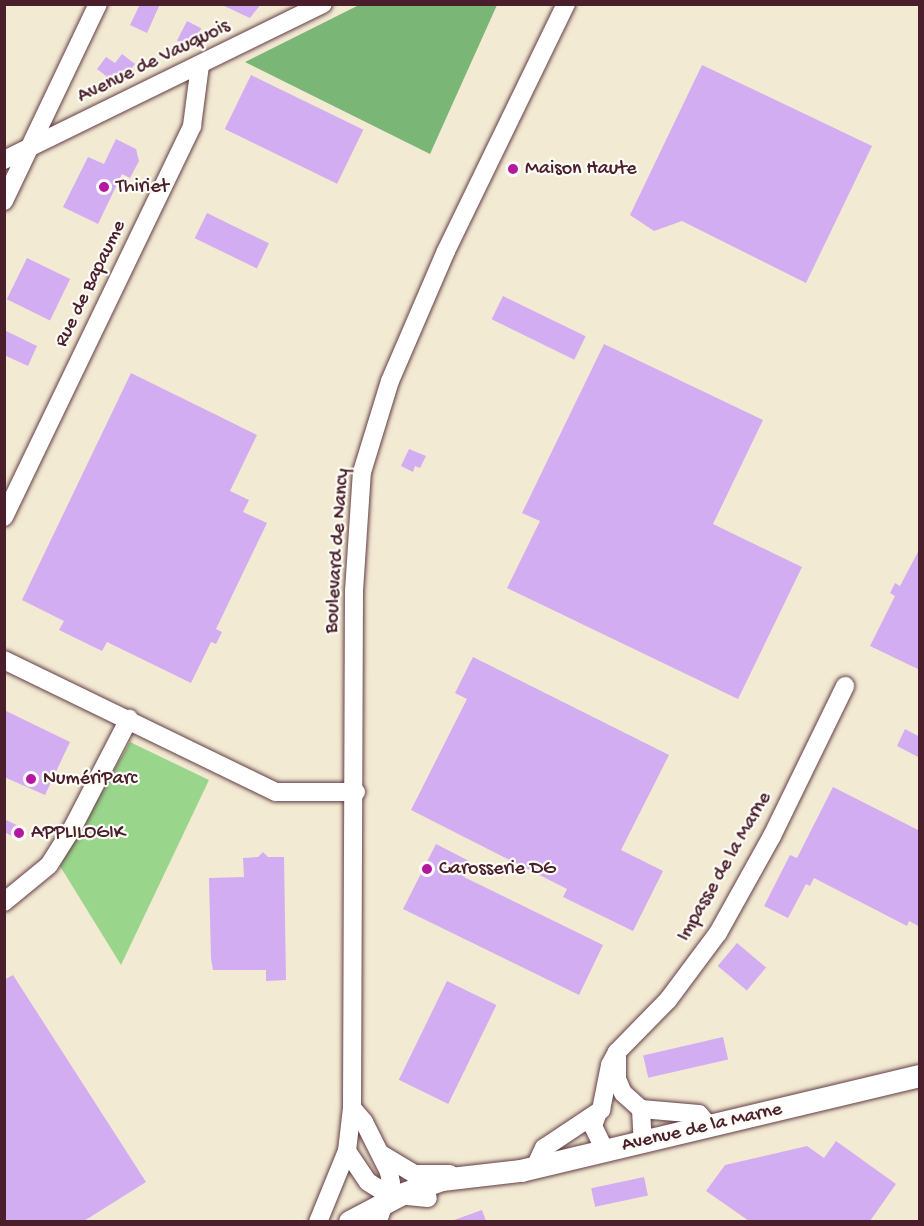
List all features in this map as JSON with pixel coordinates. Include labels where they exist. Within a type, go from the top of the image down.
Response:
[{"type":"main road","name":"Avenue de la Marne","points":[[350,1221],[442,1180],[535,1167],[920,1076]]},
{"type":"main road","name":"Avenue de la Marne","points":[[385,1207],[457,1190],[484,1174]]},
{"type":"street","points":[[4,201],[98,4]]},
{"type":"street","name":"Avenue de Vauquois","points":[[4,160],[323,4]]},
{"type":"street","name":"Boulevard de Nancy","points":[[318,1221],[347,1151],[352,1108],[356,792],[354,591],[362,472],[390,381],[446,251],[566,4]]},
{"type":"street","name":"Rue de Bapaume","points":[[4,517],[192,126],[200,65]]},
{"type":"street","points":[[4,660],[276,792],[356,792]]},
{"type":"street","name":"Impasse de la Marne","points":[[605,1151],[594,1126],[601,1110],[610,1065],[617,1052],[668,1000],[718,933],[772,836],[845,686]]},
{"type":"street","points":[[4,902],[49,866],[73,827],[129,719]]},
{"type":"street","points":[[617,1052],[617,1079],[622,1093],[641,1109],[699,1114],[706,1118],[709,1126]]},
{"type":"street","points":[[352,1108],[381,1153],[391,1182],[385,1207]]},
{"type":"street","points":[[641,1109],[643,1142]]},
{"type":"street","points":[[535,1167],[544,1148],[597,1115]]},
{"type":"street","points":[[347,1151],[385,1207]]},
{"type":"street","points":[[381,1153],[414,1174],[484,1174]]},
{"type":"street","points":[[385,1207],[428,1198]]},
{"type":"green space","points":[[359,5],[497,5],[430,154],[245,62]]},
{"type":"green space","points":[[130,742],[209,780],[121,965],[60,866]]},
{"type":"building","points":[[140,4],[160,4],[147,33],[130,25]]},
{"type":"building","points":[[220,4],[261,4],[250,18]]},
{"type":"building","points":[[187,21],[201,28],[191,48],[177,41]]},
{"type":"building","points":[[122,54],[135,64],[128,73],[123,70],[114,82],[97,69],[106,57],[115,63]]},
{"type":"building","points":[[702,65],[872,146],[806,283],[682,221],[654,231],[630,215]]},
{"type":"building","points":[[251,75],[363,130],[337,184],[225,129]]},
{"type":"building","points":[[116,139],[136,149],[139,161],[130,178],[122,174],[98,224],[63,207],[88,157],[104,164]]},
{"type":"building","points":[[207,213],[269,243],[257,268],[195,238]]},
{"type":"building","points":[[27,258],[70,279],[50,320],[7,299]]},
{"type":"building","points":[[503,296],[586,336],[574,360],[492,319]]},
{"type":"building","points":[[4,330],[37,346],[28,366],[4,355]]},
{"type":"building","points":[[604,344],[763,420],[713,524],[802,567],[738,699],[507,588],[540,521],[522,513]]},
{"type":"building","points":[[131,373],[257,435],[230,491],[249,500],[243,512],[267,523],[216,629],[222,632],[216,644],[211,642],[191,683],[107,642],[102,651],[59,630],[64,621],[22,600]]},
{"type":"building","points":[[409,449],[426,456],[420,468],[415,466],[413,472],[401,466]]},
{"type":"building","points":[[920,548],[920,670],[870,646],[895,596],[890,593],[895,583],[900,586]]},
{"type":"building","points":[[473,657],[669,755],[621,850],[663,871],[633,931],[563,897],[567,889],[411,810],[467,699],[455,693]]},
{"type":"building","name":"NumériParc","points":[[4,710],[70,742],[45,795],[4,777]]},
{"type":"building","points":[[905,729],[920,737],[920,758],[897,746]]},
{"type":"building","points":[[833,787],[920,831],[920,927],[909,921],[907,926],[814,878],[810,886],[806,884],[788,918],[764,906],[790,855],[797,858]]},
{"type":"building","points":[[4,819],[27,830],[18,839],[4,832]]},
{"type":"building","points":[[436,844],[471,862],[464,877],[603,945],[579,995],[403,909]]},
{"type":"building","points":[[263,852],[268,857],[284,857],[286,980],[266,981],[266,970],[213,970],[211,959],[209,878],[244,877],[243,858],[258,857]]},
{"type":"building","points":[[737,943],[766,967],[747,990],[718,966]]},
{"type":"building","points":[[13,975],[146,1182],[84,1221],[4,1221],[4,980]]},
{"type":"building","points":[[447,981],[496,1005],[448,1104],[399,1080]]},
{"type":"building","points":[[723,1037],[728,1059],[648,1078],[643,1055]]},
{"type":"building","points":[[836,1141],[896,1184],[870,1221],[749,1221],[706,1191],[725,1165],[807,1146],[824,1158]]},
{"type":"building","points":[[644,1177],[648,1196],[595,1207],[591,1188]]},
{"type":"building","points":[[482,1210],[486,1221],[454,1220]]},
{"type":"place","name":"Maison Haute","points":[[513,169]]},
{"type":"place","name":"Thiriet","points":[[104,187]]},
{"type":"place","name":"NumériParc","points":[[31,779]]},
{"type":"place","name":"APPLILOGIK","points":[[19,833]]},
{"type":"place","name":"Carosserie DG","points":[[427,869]]}]
